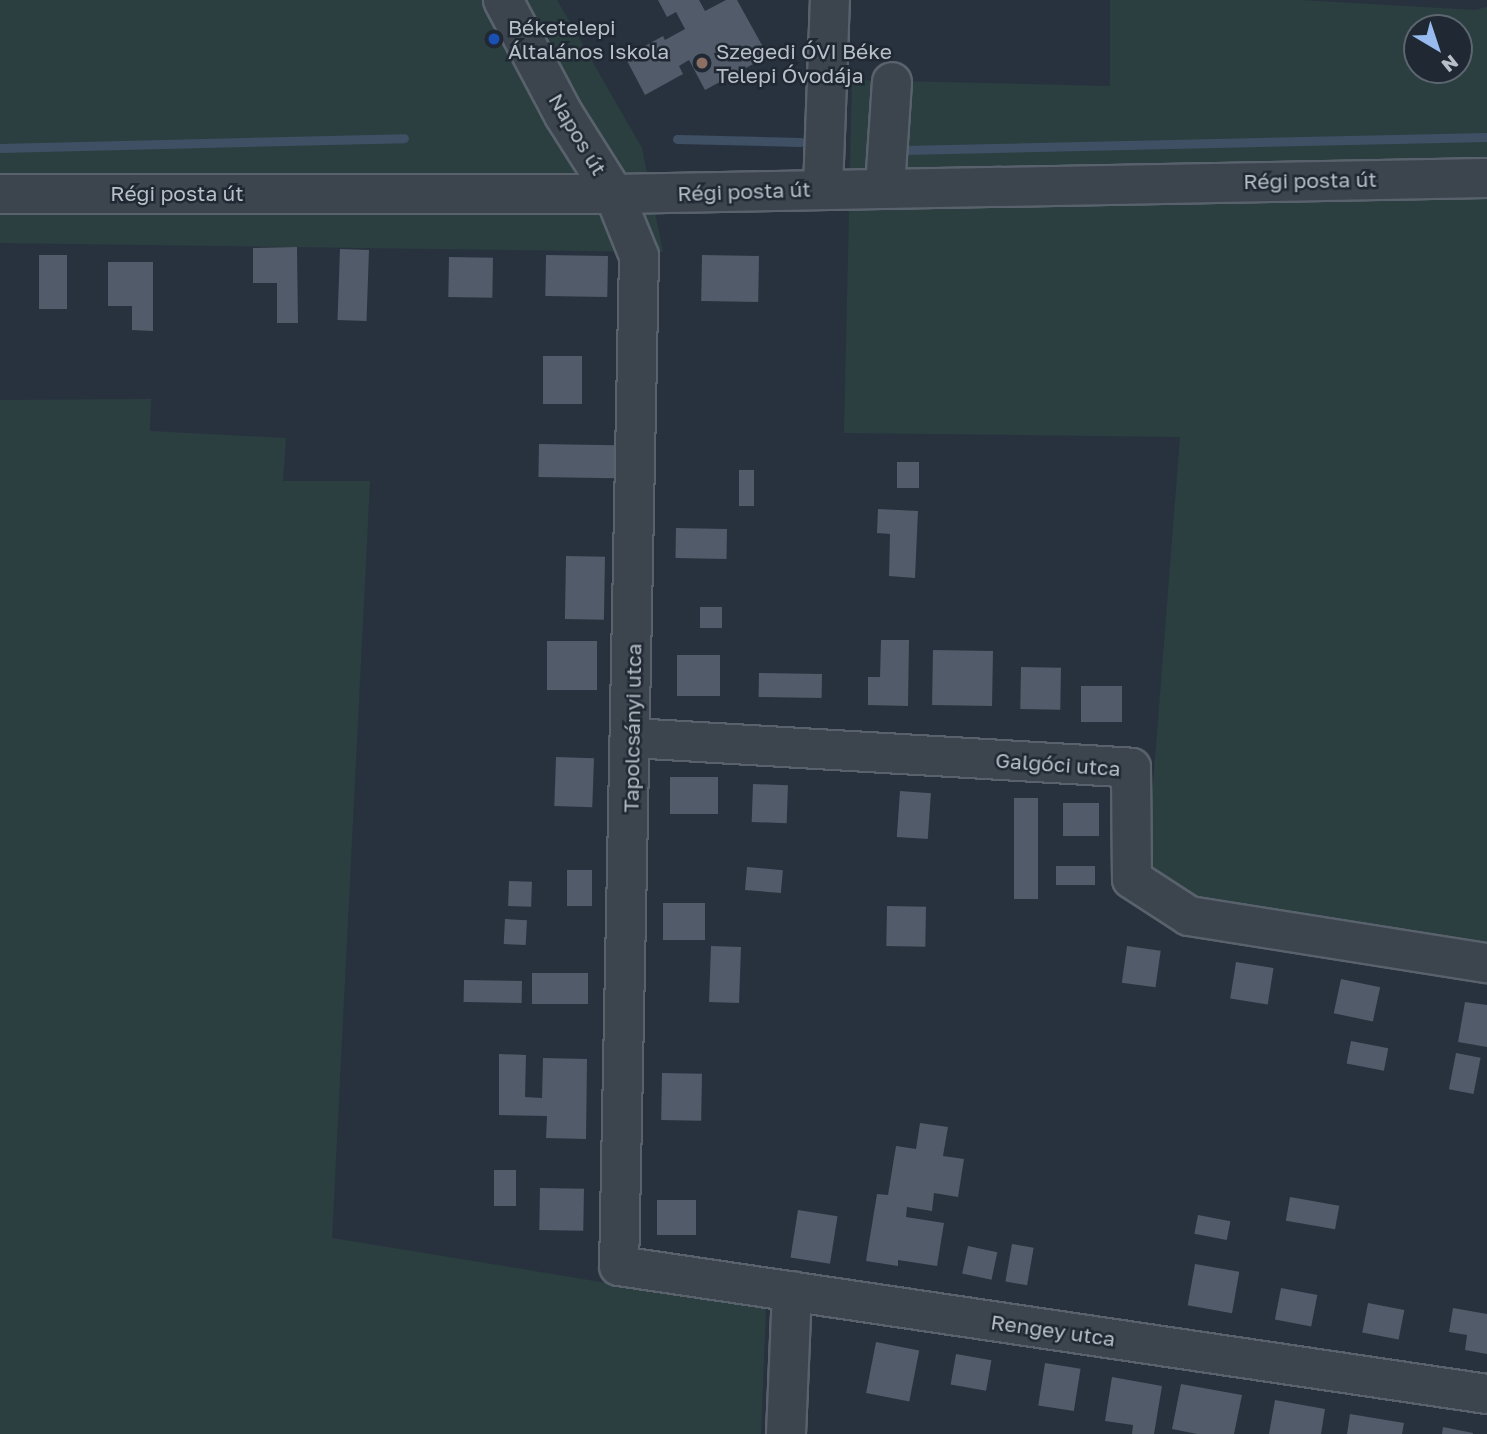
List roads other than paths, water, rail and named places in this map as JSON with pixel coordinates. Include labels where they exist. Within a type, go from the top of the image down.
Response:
[{"type":"street","name":"Napos út","points":[[503,0],[564,115],[614,194]]},
{"type":"street","points":[[823,189],[830,0]]},
{"type":"street","points":[[885,187],[892,82]]},
{"type":"street","name":"Régi posta út","points":[[0,194],[614,194],[1487,178]]},
{"type":"street","name":"Tapolcsányi utca","points":[[614,194],[639,257],[632,738],[619,1266]]},
{"type":"street","name":"Galgóci utca","points":[[632,738],[1131,768],[1132,878],[1189,916],[1487,963]]},
{"type":"street","name":"Rengey utca","points":[[619,1266],[1487,1394]]},
{"type":"street","points":[[786,1434],[792,1291]]},
{"type":"waterway","points":[[903,150],[1487,137]]},
{"type":"waterway","points":[[0,148],[404,138]]},
{"type":"waterway","points":[[677,139],[800,142]]},
{"type":"place","name":"Béketelepi Általános Iskola","points":[[494,39]]},
{"type":"place","name":"Szegedi ÓVI Béke Telepi Óvodája","points":[[702,63]]}]
